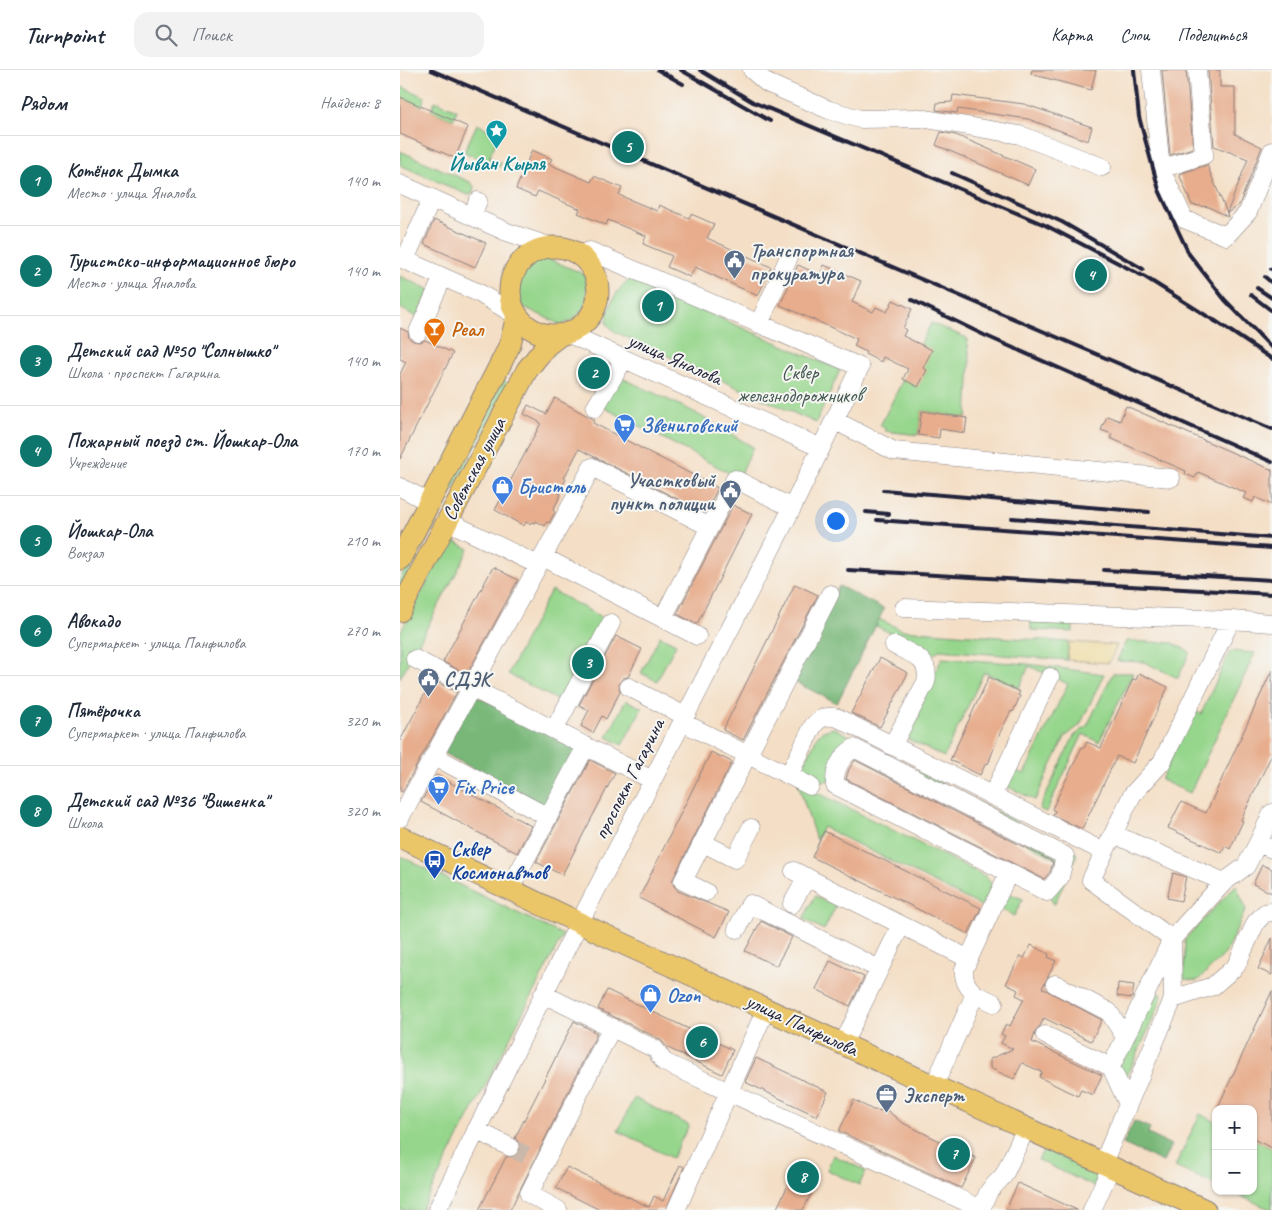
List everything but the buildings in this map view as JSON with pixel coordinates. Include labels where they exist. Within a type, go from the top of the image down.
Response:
[{"type":"main road","points":[[552,247],[566,249],[579,255],[589,265],[596,278],[597,292],[595,305],[588,317],[580,326],[563,334],[542,333],[530,327],[518,316],[512,305],[510,292],[515,270],[530,253],[541,249],[552,247]]},
{"type":"main road","name":"Советская улица","points":[[400,559],[503,359],[510,344],[518,316]]},
{"type":"main road","name":"Советская улица","points":[[400,611],[527,370],[546,346],[563,334]]},
{"type":"main road","name":"улица Панфилова","points":[[400,837],[579,923],[1205,1210]]},
{"type":"street","points":[[752,70],[767,83],[829,110],[860,119],[920,118],[1020,134],[1102,167]]},
{"type":"street","points":[[1151,70],[1161,169],[1184,219],[1226,236],[1248,212],[1272,151]]},
{"type":"street","points":[[1161,169],[1204,155],[1197,70]]},
{"type":"street","points":[[400,184],[432,198],[475,208],[507,232],[552,247]]},
{"type":"street","points":[[432,198],[402,259],[479,293],[518,316]]},
{"type":"street","points":[[579,255],[590,252],[760,324],[788,259]]},
{"type":"street","points":[[418,332],[443,277]]},
{"type":"street","name":"проспект Гагарина","points":[[437,1210],[579,923],[792,508],[860,367],[760,324]]},
{"type":"street","name":"улица Яналова","points":[[563,334],[820,448]]},
{"type":"street","points":[[595,408],[624,360]]},
{"type":"street","points":[[834,420],[894,451],[1170,478]]},
{"type":"street","points":[[400,818],[592,467],[710,527]]},
{"type":"street","points":[[663,618],[735,479],[792,508]]},
{"type":"street","points":[[400,487],[429,502]]},
{"type":"street","points":[[448,520],[541,561],[697,636]]},
{"type":"street","points":[[706,892],[683,881],[830,594]]},
{"type":"street","points":[[904,608],[1272,623]]},
{"type":"street","points":[[1172,939],[1091,880],[1132,795],[1162,762],[1231,620]]},
{"type":"street","points":[[554,730],[611,622]]},
{"type":"street","points":[[892,746],[926,682],[927,676],[927,669],[920,658],[894,645]]},
{"type":"street","points":[[415,659],[652,780]]},
{"type":"street","points":[[992,796],[1050,677]]},
{"type":"street","points":[[629,687],[684,719],[810,786]]},
{"type":"street","points":[[789,775],[813,726],[824,717],[831,716],[1104,852]]},
{"type":"street","points":[[510,890],[586,746]]},
{"type":"street","points":[[854,748],[1065,856],[1060,877],[1047,892],[1008,874],[835,786],[834,775],[845,753],[854,748]]},
{"type":"street","points":[[434,756],[548,817]]},
{"type":"street","points":[[1111,1066],[1172,939],[1224,882],[1246,866],[1265,846],[1272,813]]},
{"type":"street","points":[[703,843],[735,859],[751,828]]},
{"type":"street","points":[[1113,834],[1224,882]]},
{"type":"street","points":[[792,904],[800,874],[969,959]]},
{"type":"street","points":[[994,1003],[970,989],[963,976],[1008,874]]},
{"type":"street","points":[[737,929],[750,904],[879,969]]},
{"type":"street","points":[[1172,999],[1213,986],[1236,966],[1256,922],[1265,913],[1272,912]]},
{"type":"street","points":[[844,1044],[901,924]]},
{"type":"street","points":[[1092,1210],[1128,1104],[1172,999],[1172,939]]},
{"type":"street","points":[[1055,984],[1109,1012],[1125,1037]]},
{"type":"street","points":[[544,994],[654,1049],[664,1062],[980,1209],[989,1191],[1004,1175],[1026,1128]]},
{"type":"street","points":[[934,1086],[976,994]]},
{"type":"street","points":[[676,1210],[766,1009]]},
{"type":"street","points":[[558,1210],[529,1194],[539,1162],[612,1028]]},
{"type":"street","points":[[1045,1035],[1111,1066],[1128,1104]]},
{"type":"street","points":[[476,1130],[510,1147]]},
{"type":"green space","points":[[400,86],[425,97],[421,107],[400,97]]},
{"type":"green space","points":[[435,101],[457,110],[453,120],[431,111]]},
{"type":"green space","points":[[477,124],[499,135],[489,158],[501,163],[499,167],[464,152]]},
{"type":"green space","points":[[400,151],[470,182],[474,186],[473,192],[468,195],[400,165]]},
{"type":"green space","points":[[544,257],[584,274],[586,282],[586,298],[581,311],[576,317],[561,325],[522,306],[520,298],[519,290],[522,276],[531,265]]},
{"type":"green space","points":[[400,276],[430,290],[417,317],[400,308]]},
{"type":"green space","name":"Сквер железнодорожников","points":[[630,279],[840,370],[816,423],[615,332],[607,324],[608,311],[617,293]]},
{"type":"green space","points":[[931,323],[967,338],[970,362],[967,418],[922,411],[918,435],[885,431],[885,428],[880,426]]},
{"type":"green space","points":[[618,376],[692,411],[753,447],[739,478],[601,406]]},
{"type":"green space","points":[[503,380],[509,384],[400,590],[400,579]]},
{"type":"green space","points":[[450,539],[469,549],[400,678],[400,633]]},
{"type":"green space","points":[[839,586],[884,609],[837,703],[791,680]]},
{"type":"green space","points":[[551,590],[607,620],[563,703],[508,674]]},
{"type":"green space","points":[[879,619],[902,630],[1069,642],[1067,660],[939,650],[934,654],[876,626]]},
{"type":"green space","points":[[1031,620],[1073,622],[1073,632],[1031,630]]},
{"type":"green space","points":[[660,636],[676,644],[657,681],[641,673]]},
{"type":"green space","points":[[1126,641],[1173,643],[1190,652],[1178,678],[1144,662],[1117,661]]},
{"type":"green space","points":[[1230,651],[1255,653],[1190,793],[1161,780],[1193,710],[1201,714]]},
{"type":"green space","points":[[942,658],[1027,664],[1104,674],[1080,725],[1065,737],[1035,800],[1004,785],[1012,769],[1024,774],[1068,684],[1029,666],[1019,688],[984,672],[944,757],[904,737]]},
{"type":"green space","points":[[1113,673],[1133,673],[1099,742],[1083,734],[1046,812],[1039,809],[1074,736],[1087,726]]},
{"type":"green space","points":[[473,694],[577,749],[546,807],[442,752]]},
{"type":"green space","points":[[626,700],[642,708],[622,745],[607,737]]},
{"type":"green space","points":[[834,728],[1077,854],[1054,905],[1049,894],[1065,864],[852,745],[831,779],[823,782],[801,771],[818,735],[823,731]]},
{"type":"green space","points":[[798,783],[985,876],[995,888],[985,908],[823,827],[816,840]]},
{"type":"green space","points":[[400,856],[563,935],[421,1210],[400,1210]]},
{"type":"green space","points":[[1236,885],[1246,909],[1225,954],[1197,981],[1184,979],[1185,939]]},
{"type":"green space","points":[[1008,893],[1023,899],[1014,916],[996,907]]},
{"type":"green space","points":[[815,896],[836,906],[824,930],[803,919]]},
{"type":"green space","points":[[1155,991],[1162,995],[1159,1006],[1124,1083],[1117,1070]]},
{"type":"green space","points":[[634,1098],[689,1125],[672,1158],[618,1131]]},
{"type":"green space","points":[[1200,1114],[1212,1120],[1212,1183],[1175,1167]]},
{"type":"green space","points":[[1134,1121],[1150,1128],[1148,1134],[1171,1145],[1163,1162],[1123,1144]]},
{"type":"green space","points":[[1257,1141],[1272,1148],[1272,1210],[1238,1195],[1257,1195]]},
{"type":"green space","points":[[1044,1149],[1101,1176],[1095,1187],[1038,1160]]},
{"type":"green space","points":[[833,1155],[866,1171],[859,1185],[827,1170]]},
{"type":"sand","points":[[1069,642],[1117,645],[1109,663],[1067,660]]},
{"type":"tunnel","points":[[510,1147],[535,1160]]},
{"type":"railway","points":[[431,70],[1272,429]]},
{"type":"railway","points":[[658,70],[683,84]]},
{"type":"railway","points":[[681,70],[770,121]]},
{"type":"railway","points":[[700,70],[753,102],[1045,225],[1145,277],[1218,323]]},
{"type":"railway","points":[[1134,70],[1139,117],[1159,190],[1189,254],[1225,300],[1272,348]]},
{"type":"railway","points":[[952,173],[1062,222],[1143,269]]},
{"type":"railway","points":[[1265,277],[1272,283]]},
{"type":"railway","points":[[1257,288],[1272,298]]},
{"type":"railway","points":[[1251,295],[1272,311]]},
{"type":"railway","points":[[912,300],[984,335],[1272,462]]},
{"type":"railway","points":[[1214,320],[1272,359]]},
{"type":"railway","points":[[883,490],[1149,512]]},
{"type":"railway","points":[[866,512],[889,514]]},
{"type":"railway","points":[[1012,518],[1272,538]]},
{"type":"railway","points":[[877,520],[1272,548]]},
{"type":"railway","points":[[848,570],[1272,594]]},
{"type":"railway","points":[[1104,570],[1272,580]]},
{"type":"place","name":"Йошкар-Ола","points":[[628,147]]},
{"type":"place","name":"Йыван Кырля","points":[[497,150]]},
{"type":"place","name":"Пожарный поезд ст. Йошкар-Ола","points":[[1091,275]]},
{"type":"place","name":"Транспортная прокуратура","points":[[734,280]]},
{"type":"place","name":"Котёнок Дымка","points":[[658,306]]},
{"type":"place","name":"Реал","points":[[435,348]]},
{"type":"place","name":"Туристско-информационное бюро","points":[[594,373]]},
{"type":"place","name":"Звениговский","points":[[625,444]]},
{"type":"place","name":"Бристоль","points":[[502,505]]},
{"type":"place","name":"Участковый пункт полиции","points":[[731,510]]},
{"type":"place","name":"Детский сад №50 \"Солнышко\"","points":[[588,663]]},
{"type":"place","name":"СДЭК","points":[[428,698]]},
{"type":"place","name":"Fix Price","points":[[438,806]]},
{"type":"place","name":"Сквер Космонавтов","points":[[435,880]]},
{"type":"place","name":"Ozon","points":[[651,1014]]},
{"type":"place","name":"Авокадо","points":[[702,1042]]},
{"type":"place","name":"Эксперт","points":[[887,1114]]},
{"type":"place","name":"Пятёрочка","points":[[954,1154]]},
{"type":"place","name":"Детский сад №36 \"Вишенка\"","points":[[803,1177]]}]
